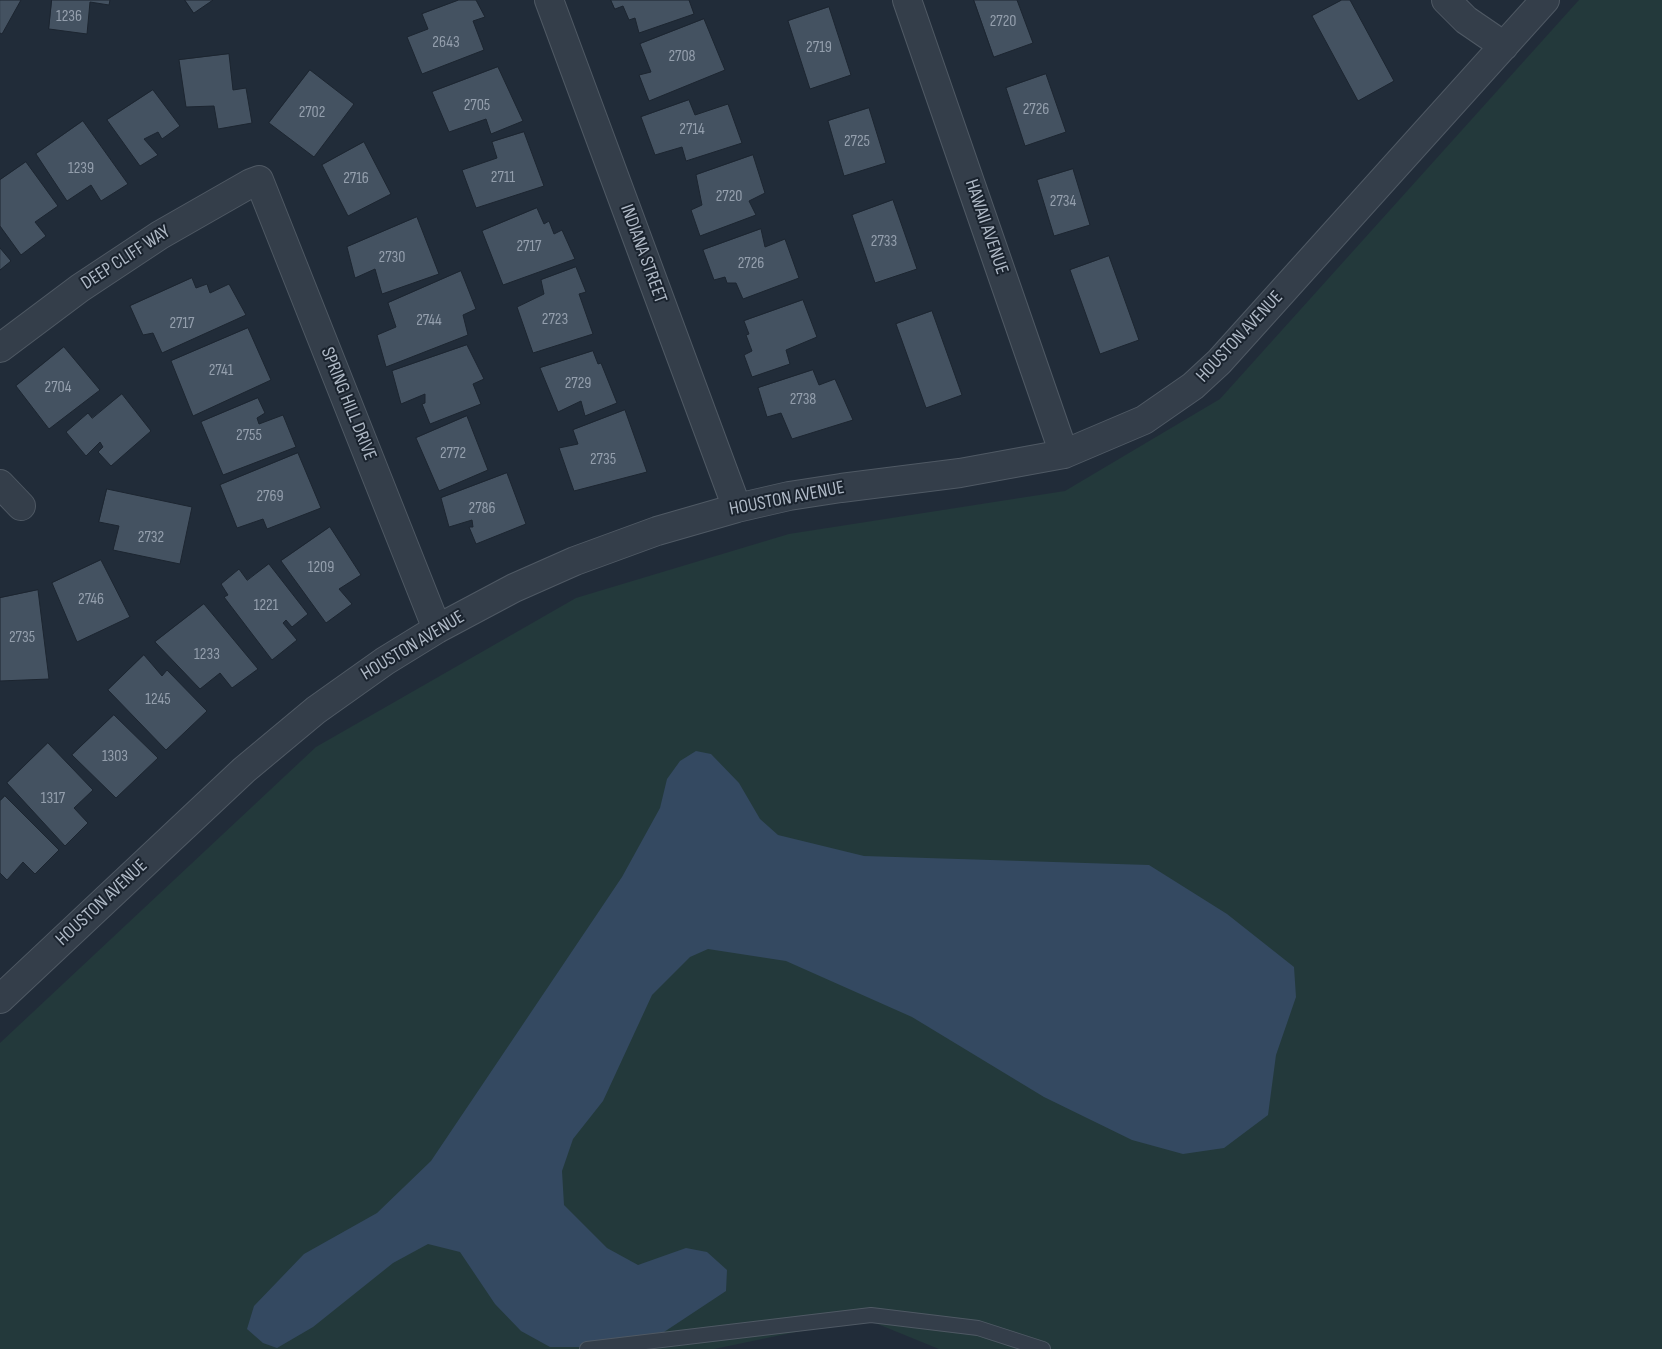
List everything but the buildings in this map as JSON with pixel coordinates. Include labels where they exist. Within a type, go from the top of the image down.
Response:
[{"type":"street","name":"INDIANA STREET","points":[[549,0],[737,508]]},
{"type":"street","name":"HAWAII AVENUE","points":[[907,0],[1064,454]]},
{"type":"street","points":[[1446,0],[1466,20],[1504,46]]},
{"type":"street","name":"HOUSTON AVENUE","points":[[0,999],[244,770],[316,710],[385,661],[437,629],[514,588],[575,561],[658,531],[737,508],[824,490],[960,473],[1064,454],[1144,420],[1193,386],[1219,362],[1545,0]]},
{"type":"street","name":"DEEP CLIFF WAY","points":[[0,348],[80,288],[160,235],[259,180]]},
{"type":"street","name":"SPRING HILL DRIVE","points":[[259,180],[437,629]]},
{"type":"street","points":[[0,484],[21,506]]},
{"type":"lane","points":[[587,1349],[871,1315],[978,1328],[1043,1349]]},
{"type":"green space","points":[[1579,0],[1662,0],[1662,1349],[939,1349],[863,1318],[714,1349],[0,1349],[0,1043],[316,747],[576,598],[789,534],[1065,491],[1220,399]]},
{"type":"water","points":[[696,751],[711,754],[739,783],[760,819],[778,835],[864,856],[1149,865],[1227,914],[1294,967],[1296,997],[1276,1055],[1268,1115],[1224,1148],[1183,1154],[1132,1140],[1044,1097],[912,1017],[786,961],[708,949],[690,957],[652,995],[603,1101],[573,1139],[562,1171],[564,1205],[607,1248],[638,1265],[686,1248],[707,1252],[727,1270],[726,1291],[664,1332],[582,1347],[550,1347],[521,1331],[495,1304],[460,1252],[428,1244],[393,1263],[313,1327],[277,1348],[263,1343],[247,1329],[254,1306],[304,1254],[377,1213],[431,1161],[622,877],[660,808],[667,779],[680,761]]}]
